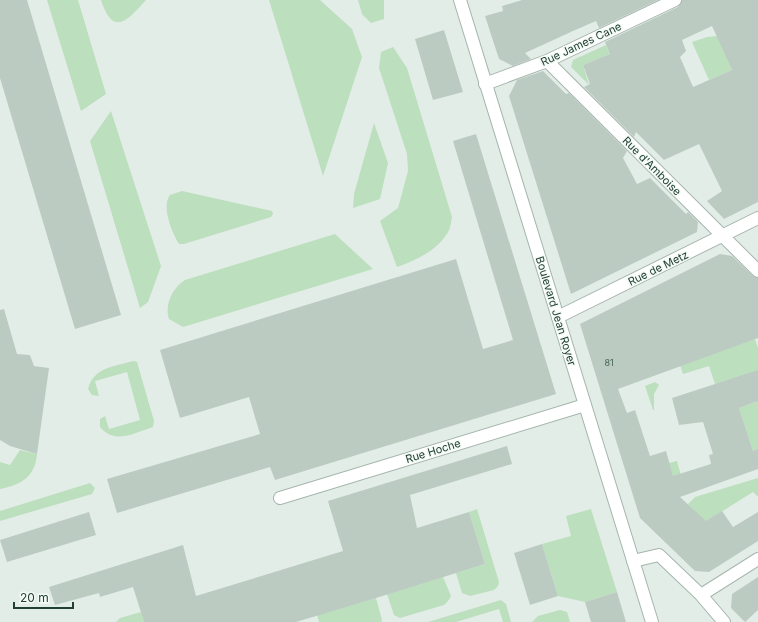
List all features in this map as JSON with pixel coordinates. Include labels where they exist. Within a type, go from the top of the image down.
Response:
[{"type":"street","name":"Boulevard Jean Royer","points":[[460,0],[652,622]]},
{"type":"street","name":"Rue James Cane","points":[[485,84],[547,61],[675,0]]},
{"type":"street","name":"Rue d'Amboise","points":[[547,61],[758,271]]},
{"type":"street","name":"Rue de Metz","points":[[558,317],[758,218]]},
{"type":"street","name":"Rue Hoche","points":[[280,498],[585,405]]},
{"type":"street","points":[[633,561],[659,555],[701,595],[724,622]]},
{"type":"street","points":[[701,595],[758,559]]},
{"type":"green space","points":[[47,0],[78,0],[106,94],[81,111]]},
{"type":"green space","points":[[101,0],[146,0],[127,19],[121,22],[116,22],[111,19],[106,12]]},
{"type":"green space","points":[[269,0],[320,0],[352,29],[362,57],[323,176]]},
{"type":"green space","points":[[358,0],[384,0],[384,19],[371,23],[362,14]]},
{"type":"green space","points":[[717,36],[732,70],[709,80],[692,42],[707,37]]},
{"type":"green space","points":[[606,45],[610,54],[583,65],[589,85],[571,67],[573,60]]},
{"type":"green space","points":[[393,47],[407,68],[452,217],[448,231],[437,246],[431,251],[397,267],[380,221],[398,208],[408,171],[407,154],[379,68],[381,52]]},
{"type":"green space","points":[[111,111],[161,266],[148,302],[140,308],[90,141]]},
{"type":"green space","points":[[374,123],[388,163],[380,199],[353,208],[354,194]]},
{"type":"green space","points":[[182,191],[272,211],[273,214],[271,217],[184,244],[179,244],[168,220],[167,206],[170,195]]},
{"type":"green space","points":[[335,234],[373,269],[183,327],[169,319],[168,308],[173,292],[185,280]]},
{"type":"green space","points":[[755,339],[758,348],[758,449],[753,451],[739,408],[756,402],[748,374],[715,384],[709,366],[683,374],[680,365]]},
{"type":"green space","points":[[133,361],[137,362],[154,421],[153,427],[125,436],[112,435],[100,427],[100,419],[105,416],[109,429],[140,420],[127,372],[95,381],[99,396],[92,395],[88,389],[95,376],[100,372],[105,369]]},
{"type":"green space","points":[[655,382],[659,385],[654,394],[653,410],[645,386]]},
{"type":"green space","points":[[20,450],[37,454],[33,469],[26,479],[14,485],[0,489],[0,462],[10,465]]},
{"type":"green space","points":[[677,461],[685,490],[679,497],[669,463]]},
{"type":"green space","points":[[758,478],[758,496],[753,492],[705,522],[688,504],[695,497]]},
{"type":"green space","points":[[90,483],[95,488],[92,494],[0,521],[0,511]]},
{"type":"green space","points":[[477,509],[499,582],[498,586],[494,590],[470,596],[462,593],[456,573],[485,564],[469,512]]},
{"type":"green space","points":[[591,509],[617,592],[585,602],[558,596],[542,544],[571,536],[566,516]]},
{"type":"green space","points":[[443,577],[451,596],[444,605],[400,618],[394,615],[387,594]]},
{"type":"green space","points":[[376,598],[382,620],[381,622],[319,622],[317,615]]},
{"type":"green space","points":[[501,600],[506,604],[511,622],[503,622],[499,609],[456,622],[428,622]]},
{"type":"green space","points":[[560,610],[567,612],[570,622],[532,622],[538,616]]},
{"type":"green space","points":[[141,612],[144,622],[116,622],[120,618]]},
{"type":"building","points":[[0,0],[27,0],[121,315],[75,329],[0,78]]},
{"type":"building","points":[[522,0],[658,0],[599,28],[596,21],[573,31],[525,53],[531,59],[513,66],[499,59],[485,16],[503,11],[502,6]]},
{"type":"building","points":[[682,0],[758,0],[758,202],[724,219],[707,201],[722,191],[699,144],[664,160],[636,132],[634,137],[584,87],[590,84],[583,65],[610,54],[605,42],[678,7]],"holes":[[[712,26],[732,70],[693,87],[680,57],[686,51],[682,40]]]},
{"type":"building","points":[[444,30],[463,92],[433,100],[415,39]]},
{"type":"building","points":[[543,71],[566,94],[569,93],[627,151],[623,158],[637,184],[650,178],[686,214],[688,212],[698,222],[697,232],[571,294],[509,96],[517,80]]},
{"type":"building","points":[[476,134],[556,394],[275,480],[270,467],[117,513],[107,479],[260,434],[249,397],[180,418],[160,350],[456,259],[483,349],[513,340],[453,141]]},
{"type":"building","points":[[720,254],[732,256],[753,276],[758,278],[758,338],[618,389],[627,413],[635,410],[650,456],[666,451],[673,476],[711,464],[709,455],[713,454],[703,422],[679,425],[672,398],[758,370],[758,401],[739,408],[753,451],[758,449],[758,469],[680,497],[706,521],[722,511],[733,527],[758,512],[758,541],[709,572],[695,571],[640,518],[580,324]]},
{"type":"building","points":[[4,309],[17,354],[30,355],[34,366],[49,368],[37,454],[10,446],[0,440],[0,310]]},
{"type":"building","points":[[507,446],[512,464],[410,495],[417,528],[469,512],[485,564],[376,598],[296,622],[144,622],[133,587],[100,597],[99,593],[55,605],[49,587],[183,545],[196,596],[343,551],[328,501]]},
{"type":"building","points":[[89,512],[96,535],[7,562],[0,540]]},
{"type":"building","points":[[542,544],[558,596],[530,605],[514,553]]},
{"type":"building","points":[[758,577],[758,610],[745,622],[731,608],[732,594]]},
{"type":"building","points":[[617,592],[626,622],[591,622],[585,602]]}]
